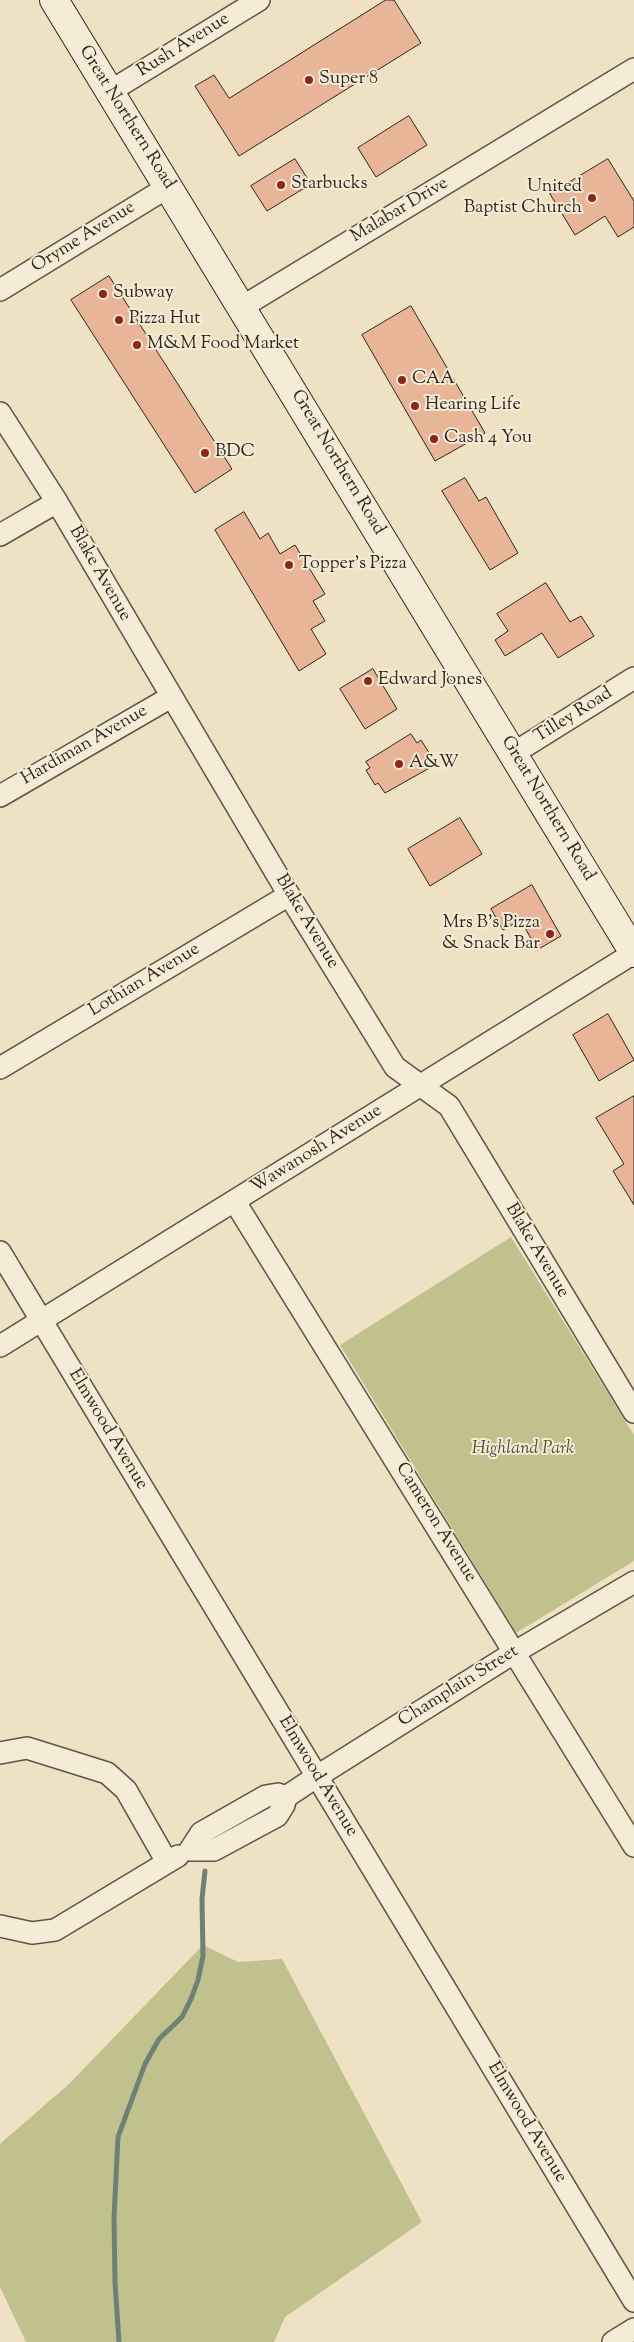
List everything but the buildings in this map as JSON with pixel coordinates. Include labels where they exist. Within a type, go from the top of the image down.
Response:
[{"type":"main road","name":"Great Northern Road","points":[[54,0],[634,953]]},
{"type":"street","name":"Rush Avenue","points":[[109,92],[260,0]]},
{"type":"street","name":"Malabar Drive","points":[[242,307],[634,69]]},
{"type":"street","name":"Oryme Avenue","points":[[0,290],[168,187]]},
{"type":"street","name":"Blake Avenue","points":[[0,414],[57,502],[289,895],[395,1067],[449,1106],[634,1412]]},
{"type":"street","points":[[0,535],[57,502]]},
{"type":"street","name":"Tilley Road","points":[[514,753],[634,678]]},
{"type":"street","name":"Hardiman Avenue","points":[[0,796],[171,697]]},
{"type":"street","name":"Lothian Avenue","points":[[0,1068],[289,895]]},
{"type":"street","name":"Wawanosh Avenue","points":[[0,1346],[634,953]]},
{"type":"street","name":"Cameron Avenue","points":[[235,1202],[516,1652],[634,1846]]},
{"type":"street","name":"Elmwood Avenue","points":[[0,1252],[634,2301]]},
{"type":"street","name":"Champlain Street","points":[[0,1926],[32,1933],[55,1930],[190,1850],[201,1833],[266,1796],[278,1794],[286,1797],[516,1652],[634,1582]]},
{"type":"street","points":[[0,1753],[27,1748],[107,1773],[126,1790],[167,1862]]},
{"type":"street","points":[[613,2342],[634,2330]]},
{"type":"green space","name":"Highland Park","points":[[511,1237],[634,1435],[634,1561],[516,1633],[340,1345]]},
{"type":"green space","points":[[203,1945],[238,1962],[282,1959],[422,2222],[285,2317],[274,2342],[26,2342],[0,2287],[0,2144],[69,2084]]},
{"type":"waterway","points":[[119,2342],[115,2282],[114,2218],[118,2137],[145,2064],[159,2039],[182,2017],[198,1980],[203,1956],[202,1899],[205,1871]]},
{"type":"place","name":"Super 8","points":[[309,80]]},
{"type":"place","name":"Starbucks","points":[[281,185]]},
{"type":"place","name":"United Baptist Church","points":[[592,198]]},
{"type":"place","name":"Subway","points":[[103,294]]},
{"type":"place","name":"Pizza Hut","points":[[119,320]]},
{"type":"place","name":"M&M Food Market","points":[[137,345]]},
{"type":"place","name":"CAA","points":[[402,380]]},
{"type":"place","name":"Hearing Life","points":[[415,406]]},
{"type":"place","name":"Cash 4 You","points":[[434,439]]},
{"type":"place","name":"BDC","points":[[205,453]]},
{"type":"place","name":"Topper's Pizza","points":[[289,565]]},
{"type":"place","name":"Edward Jones","points":[[368,681]]},
{"type":"place","name":"A&W","points":[[399,764]]},
{"type":"place","name":"Mrs B's Pizza & Snack Bar","points":[[550,934]]}]
